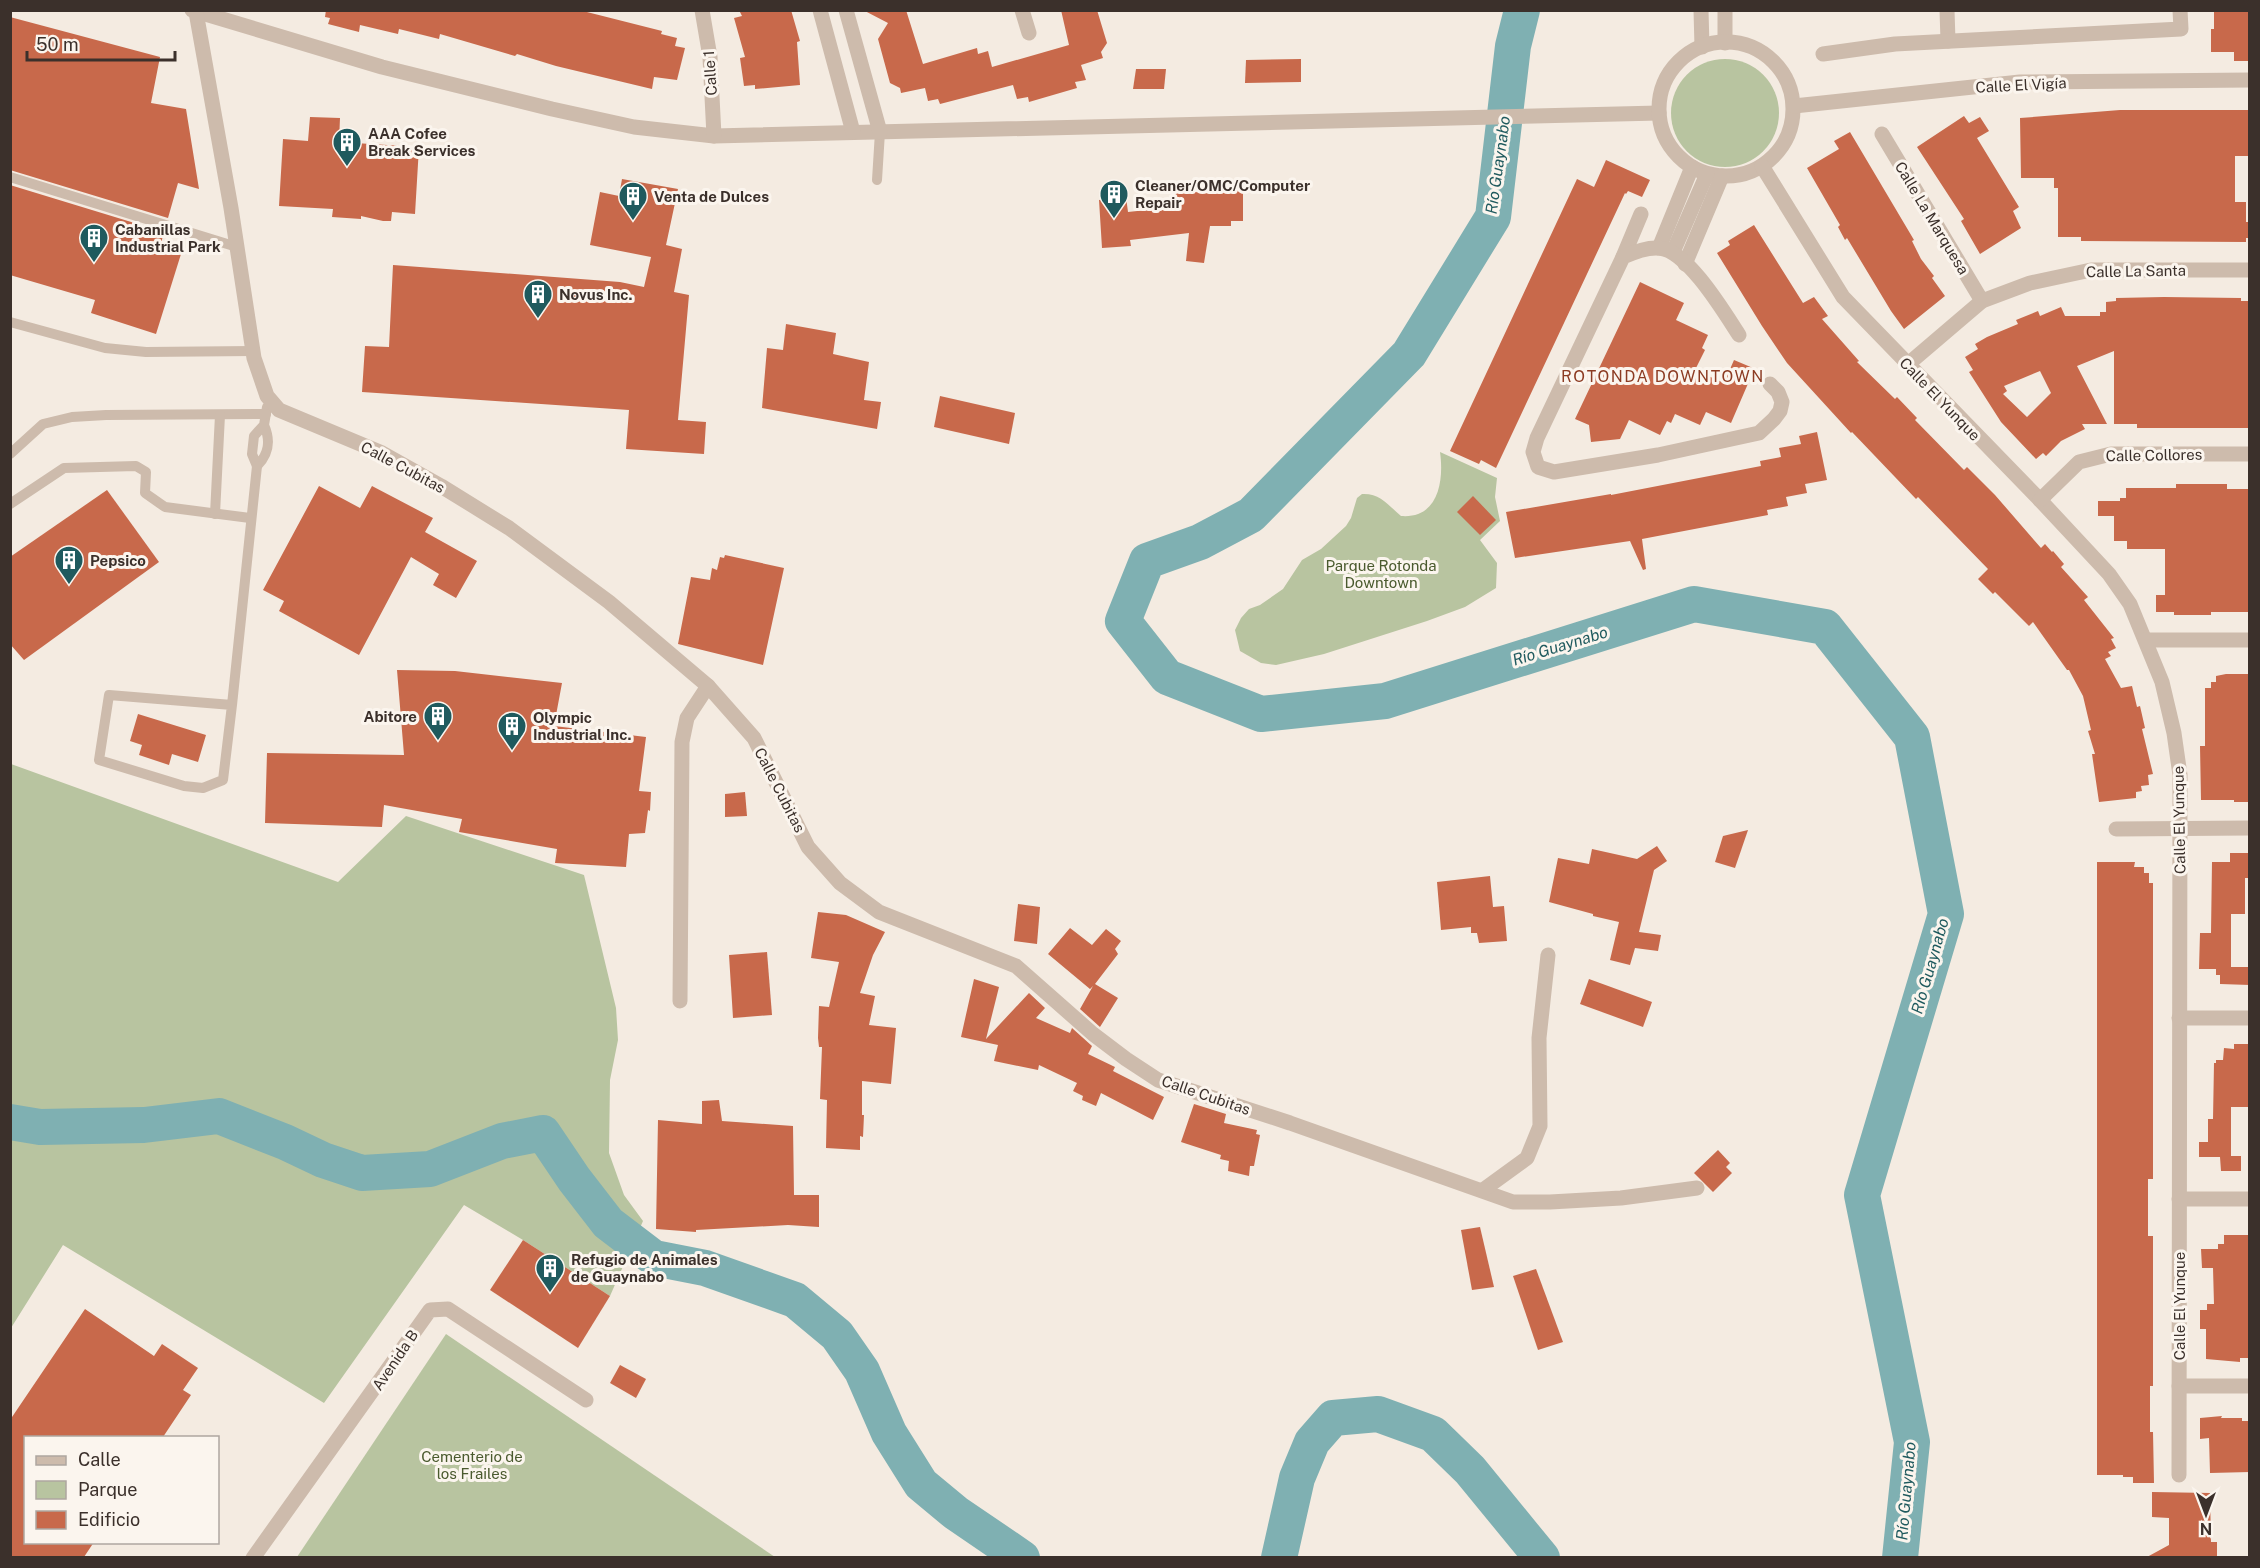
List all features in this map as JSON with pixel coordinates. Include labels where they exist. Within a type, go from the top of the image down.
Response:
[{"type":"street","name":"Calle 1","points":[[702,10],[710,57],[714,136]]},
{"type":"street","points":[[820,10],[853,132]]},
{"type":"street","points":[[846,10],[880,132]]},
{"type":"street","points":[[1022,10],[1029,33]]},
{"type":"street","points":[[1701,10],[1701,47]]},
{"type":"street","points":[[1725,10],[1725,43]]},
{"type":"street","points":[[1947,10],[1948,41]]},
{"type":"street","points":[[1823,54],[1895,44],[2181,29],[2180,10]]},
{"type":"street","points":[[269,398],[253,351],[237,247],[194,11],[382,67],[552,109],[633,127],[714,136],[1659,113]]},
{"type":"street","points":[[1725,43],[1751,47],[1778,66],[1788,83],[1794,106],[1793,120],[1787,139],[1773,157],[1762,166],[1743,174],[1714,175],[1692,167],[1679,157],[1667,141],[1659,113],[1661,94],[1673,68],[1682,59],[1701,47],[1725,43]]},
{"type":"street","name":"Calle El Vigía","points":[[1794,106],[2020,82],[2250,81]]},
{"type":"street","name":"Calle La Marquesa","points":[[1881,134],[1982,301]]},
{"type":"street","name":"Calle El Yunque","points":[[1762,166],[1843,297],[2109,574],[2130,604],[2162,682],[2175,732],[2180,775],[2179,1475]]},
{"type":"street","points":[[1666,250],[1692,167]]},
{"type":"street","points":[[1666,250],[1714,175]]},
{"type":"street","points":[[1685,264],[1714,175]]},
{"type":"street","points":[[1641,214],[1623,258],[1537,438],[1533,452],[1538,467],[1554,472],[1658,456],[1759,433],[1780,411],[1782,402],[1778,392],[1770,384]]},
{"type":"street","points":[[1623,258],[1635,252],[1666,250],[1685,264],[1709,288],[1739,334]]},
{"type":"street","name":"Calle La Santa","points":[[1908,365],[1982,301],[2030,283],[2091,270],[2250,270]]},
{"type":"street","name":"Calle Cubitas","points":[[269,398],[279,410],[382,453],[509,528],[609,602],[708,686],[754,738],[808,847],[840,883],[879,912],[1016,966],[1093,1034],[1158,1080],[1513,1202],[1621,1198],[1697,1188]]},
{"type":"street","name":"Calle Collores","points":[[2040,500],[2079,462],[2095,456],[2250,454]]},
{"type":"street","points":[[2146,640],[2250,640]]},
{"type":"street","points":[[680,1001],[682,742],[687,718],[708,686]]},
{"type":"street","points":[[2116,829],[2250,828]]},
{"type":"street","points":[[1483,1191],[1527,1158],[1540,1126],[1539,1038],[1548,955]]},
{"type":"street","points":[[2180,1018],[2250,1018]]},
{"type":"street","points":[[2180,1199],[2250,1199]]},
{"type":"street","name":"Avenida B","points":[[253,1557],[430,1310],[448,1310],[586,1400]]},
{"type":"street","points":[[2179,1386],[2250,1386]]},
{"type":"lane","points":[[877,180],[880,132]]},
{"type":"lane","points":[[10,177],[237,247]]},
{"type":"lane","points":[[10,322],[105,348],[146,352],[253,351]]},
{"type":"lane","points":[[232,705],[109,695],[99,760],[184,786],[203,788],[223,780],[232,705],[250,518],[257,466],[252,454],[254,436],[265,419],[269,398]]},
{"type":"lane","points":[[10,454],[44,424],[72,417],[220,415],[265,419]]},
{"type":"lane","points":[[215,513],[220,415]]},
{"type":"lane","points":[[10,504],[63,468],[135,466],[146,472],[145,493],[165,507],[250,518]]},
{"type":"green space","points":[[1725,59],[1746,63],[1763,75],[1775,92],[1779,113],[1775,134],[1763,151],[1746,163],[1725,167],[1704,163],[1687,151],[1675,134],[1671,113],[1675,92],[1687,75],[1704,63]]},
{"type":"green space","name":"Parque Rotonda Downtown","points":[[1440,452],[1497,478],[1495,497],[1500,521],[1480,540],[1497,563],[1496,588],[1465,607],[1324,654],[1276,665],[1261,663],[1240,651],[1235,630],[1241,618],[1249,609],[1260,605],[1283,589],[1302,560],[1321,549],[1346,526],[1357,498],[1362,494],[1374,495],[1401,516],[1424,511],[1436,496],[1439,485]]},
{"type":"green space","points":[[11,764],[338,882],[406,816],[584,875],[616,1008],[618,1040],[610,1080],[609,1153],[624,1195],[643,1221],[610,1296],[464,1205],[324,1403],[63,1245],[11,1328]]},
{"type":"green space","name":"Cementerio de los Frailes","points":[[446,1334],[775,1557],[297,1557]]},
{"type":"building","points":[[326,10],[579,10],[662,31],[661,34],[677,38],[675,46],[685,48],[677,80],[654,77],[652,89],[556,66],[517,54],[515,56],[440,34],[439,39],[399,29],[398,34],[360,25],[359,32],[328,24],[330,18],[325,17]]},
{"type":"building","points":[[739,10],[791,10],[800,41],[797,42],[800,85],[755,89],[755,85],[744,86],[740,58],[745,57],[734,18],[742,16]]},
{"type":"building","points":[[863,10],[906,10],[923,64],[977,48],[978,54],[988,51],[992,67],[1069,45],[1061,10],[1097,10],[1107,43],[1101,52],[1103,58],[1081,65],[1086,80],[1075,82],[1077,88],[1029,102],[1028,97],[1017,99],[1013,85],[940,104],[938,99],[928,101],[925,88],[901,93],[900,88],[890,83],[878,39],[888,23]]},
{"type":"building","points":[[2214,10],[2250,10],[2250,61],[2234,61],[2234,52],[2211,52]]},
{"type":"building","points":[[10,17],[160,57],[151,103],[186,109],[199,189],[178,183],[168,218],[10,170]]},
{"type":"building","points":[[1301,59],[1301,82],[1245,83],[1246,60]]},
{"type":"building","points":[[1136,69],[1166,69],[1164,89],[1133,89]]},
{"type":"building","points":[[2120,110],[2250,110],[2250,156],[2235,156],[2235,202],[2246,202],[2246,222],[2250,222],[2250,238],[2246,238],[2246,242],[2081,241],[2081,237],[2058,237],[2058,188],[2054,188],[2054,178],[2021,178],[2020,118]]},
{"type":"building","points":[[1964,116],[1969,123],[1980,117],[1989,131],[1977,138],[2019,207],[2013,211],[2021,228],[1980,254],[1961,221],[1964,219],[1917,147]]},
{"type":"building","name":"AAA Cofee Break Services","points":[[310,117],[340,118],[339,142],[419,147],[415,214],[392,212],[391,221],[383,221],[361,216],[361,219],[332,217],[333,209],[279,206],[283,139],[308,141]]},
{"type":"building","points":[[1850,132],[1914,240],[1912,241],[1921,259],[1934,276],[1932,278],[1945,296],[1904,329],[1847,238],[1845,240],[1838,227],[1840,225],[1807,168],[1839,149],[1834,141]]},
{"type":"building","points":[[1606,160],[1650,180],[1642,197],[1628,191],[1625,193],[1496,468],[1481,460],[1479,464],[1450,451],[1577,179],[1594,187]]},
{"type":"building","name":"Novus Inc.","points":[[622,179],[678,189],[666,245],[682,249],[674,292],[689,295],[678,420],[706,422],[704,454],[626,449],[629,410],[362,392],[365,346],[389,347],[393,265],[620,282],[644,287],[651,257],[590,245],[600,192],[619,196]]},
{"type":"building","name":"Cabanillas Industrial Park","points":[[10,185],[164,232],[160,247],[181,254],[156,334],[91,313],[95,300],[10,275]]},
{"type":"building","points":[[1214,188],[1243,188],[1243,221],[1231,221],[1231,226],[1210,226],[1204,263],[1186,261],[1189,233],[1130,240],[1131,246],[1102,248],[1099,200],[1126,197],[1128,212],[1174,207],[1176,190],[1214,194]]},
{"type":"building","points":[[1754,225],[1803,303],[1814,297],[1828,316],[1822,319],[1859,361],[1857,362],[1895,399],[1897,397],[1917,418],[1915,420],[1964,470],[1967,467],[1995,495],[2041,548],[2045,544],[2053,551],[2064,564],[2061,567],[2088,597],[2084,600],[2114,638],[2111,639],[2116,648],[2108,652],[2111,656],[2105,659],[2121,688],[2132,686],[2137,707],[2140,706],[2145,728],[2142,729],[2153,774],[2148,775],[2149,785],[2141,786],[2142,791],[2136,792],[2136,798],[2099,802],[2092,754],[2095,754],[2088,731],[2091,730],[2083,696],[2069,670],[2033,622],[2029,626],[1995,592],[1993,594],[1978,579],[1988,569],[1851,433],[1787,363],[1762,326],[1717,253],[1730,245],[1728,241]]},
{"type":"building","points":[[1640,282],[1684,303],[1676,320],[1708,335],[1702,348],[1705,350],[1695,370],[1724,383],[1734,360],[1753,368],[1731,423],[1706,412],[1700,425],[1675,414],[1671,423],[1667,421],[1660,435],[1629,420],[1620,439],[1591,442],[1589,425],[1575,419]]},
{"type":"building","points":[[2116,298],[2241,298],[2241,301],[2250,301],[2250,428],[2137,428],[2137,424],[2114,424],[2114,351],[2077,366],[2107,424],[2082,424],[2085,429],[2061,441],[2046,456],[2043,453],[2036,459],[2001,422],[1969,372],[1973,370],[1965,357],[1978,349],[1975,344],[2018,324],[2016,320],[2038,311],[2040,316],[2061,307],[2065,316],[2100,316],[2100,312],[2106,312],[2106,302],[2116,301]],"holes":[[[2040,371],[2051,393],[2027,417],[2003,394],[2007,391],[2004,386]]]},
{"type":"building","points":[[786,324],[836,333],[833,354],[869,362],[864,400],[881,402],[877,429],[762,408],[767,348],[783,350]]},
{"type":"building","points":[[940,396],[1015,413],[1009,444],[934,427]]},
{"type":"building","points":[[1817,432],[1827,480],[1805,484],[1807,493],[1786,497],[1788,506],[1767,510],[1768,515],[1642,539],[1646,569],[1643,570],[1630,541],[1515,558],[1506,512],[1611,495],[1761,466],[1760,461],[1781,457],[1779,448],[1801,444],[1799,436]]},
{"type":"building","points":[[2176,484],[2227,484],[2227,489],[2250,489],[2250,612],[2174,615],[2174,612],[2156,612],[2156,595],[2165,595],[2165,549],[2127,549],[2127,541],[2114,541],[2114,516],[2098,516],[2098,501],[2120,501],[2120,498],[2126,498],[2126,488],[2176,488]]},
{"type":"building","points":[[319,486],[360,508],[372,486],[433,518],[425,532],[477,561],[456,598],[433,585],[439,574],[411,557],[359,655],[279,611],[284,601],[263,590]]},
{"type":"building","name":"Pepsico","points":[[107,490],[159,562],[24,660],[10,644],[10,557]]},
{"type":"building","points":[[1473,496],[1496,520],[1480,535],[1457,512]]},
{"type":"building","points":[[725,555],[784,568],[763,665],[678,644],[691,577],[710,580],[712,568],[717,570],[720,557],[724,558]]},
{"type":"building","points":[[397,670],[455,671],[562,683],[554,726],[646,737],[639,791],[651,792],[650,811],[648,810],[645,833],[629,834],[626,867],[555,863],[557,849],[459,832],[462,819],[384,805],[382,827],[265,823],[267,753],[404,755]]},
{"type":"building","points":[[2250,674],[2250,802],[2201,800],[2200,746],[2205,746],[2205,688],[2211,688],[2211,682],[2216,682],[2216,676]]},
{"type":"building","points":[[138,714],[206,735],[198,762],[172,754],[169,765],[139,755],[142,745],[130,741]]},
{"type":"building","points":[[745,792],[747,816],[725,817],[725,794]]},
{"type":"building","points":[[1748,830],[1735,868],[1715,862],[1723,836]]},
{"type":"building","points":[[1657,846],[1667,861],[1654,870],[1639,932],[1661,935],[1658,951],[1635,948],[1630,965],[1610,960],[1619,922],[1549,902],[1558,858],[1589,864],[1592,849],[1637,859]]},
{"type":"building","points":[[2230,853],[2250,853],[2250,878],[2245,878],[2245,914],[2231,914],[2231,967],[2250,967],[2250,985],[2220,984],[2220,975],[2216,975],[2216,969],[2199,969],[2200,933],[2211,933],[2212,862],[2230,862]]},
{"type":"building","points":[[2097,862],[2135,862],[2134,867],[2144,867],[2144,873],[2149,873],[2149,883],[2153,883],[2153,1179],[2148,1179],[2148,1236],[2153,1236],[2153,1386],[2150,1386],[2150,1432],[2153,1432],[2154,1483],[2133,1483],[2133,1477],[2123,1477],[2123,1475],[2097,1475]]},
{"type":"building","points":[[1490,876],[1493,907],[1504,906],[1507,941],[1479,943],[1477,933],[1471,933],[1471,927],[1441,930],[1437,882]]},
{"type":"building","points":[[1018,904],[1040,907],[1037,944],[1014,941]]},
{"type":"building","points":[[818,912],[846,915],[885,932],[873,955],[860,993],[875,996],[869,1025],[896,1028],[891,1084],[862,1081],[862,1115],[864,1115],[860,1150],[826,1148],[827,1100],[820,1099],[822,1047],[819,1047],[818,1038],[819,1006],[829,1007],[839,962],[811,958]]},
{"type":"building","points":[[1070,928],[1092,945],[1106,929],[1121,941],[1115,949],[1118,954],[1095,984],[1118,998],[1100,1027],[1080,1009],[1093,986],[1090,989],[1048,954]]},
{"type":"building","points":[[767,952],[772,1015],[733,1018],[729,955]]},
{"type":"building","points":[[974,979],[999,987],[986,1039],[1029,993],[1045,1008],[1036,1018],[1070,1033],[1072,1028],[1092,1046],[1088,1054],[1115,1067],[1113,1071],[1164,1097],[1153,1120],[1101,1093],[1096,1106],[1082,1100],[1083,1096],[1073,1091],[1077,1083],[1039,1065],[1038,1070],[994,1061],[998,1045],[961,1037]]},
{"type":"building","points":[[1589,979],[1652,1002],[1643,1027],[1580,1004]]},
{"type":"building","points":[[2234,1044],[2250,1044],[2250,1107],[2231,1107],[2231,1156],[2241,1156],[2241,1171],[2221,1171],[2220,1157],[2199,1157],[2199,1142],[2208,1142],[2208,1119],[2213,1119],[2214,1063],[2216,1060],[2223,1060],[2224,1048],[2234,1049]]},
{"type":"building","points":[[719,1100],[722,1121],[793,1126],[794,1195],[819,1195],[819,1227],[788,1225],[696,1230],[696,1232],[656,1229],[658,1120],[702,1124],[702,1101]]},
{"type":"building","points":[[1194,1104],[1226,1114],[1224,1123],[1257,1130],[1256,1134],[1260,1135],[1254,1166],[1250,1166],[1249,1176],[1228,1171],[1229,1161],[1220,1159],[1221,1155],[1181,1142]]},
{"type":"building","points":[[1718,1150],[1730,1163],[1726,1167],[1732,1173],[1713,1192],[1694,1173]]},
{"type":"building","points":[[1480,1227],[1494,1287],[1472,1290],[1461,1230]]},
{"type":"building","points":[[2224,1235],[2250,1235],[2250,1358],[2240,1358],[2240,1362],[2206,1359],[2206,1329],[2200,1329],[2200,1310],[2207,1310],[2207,1304],[2214,1304],[2213,1268],[2202,1268],[2201,1249],[2218,1249],[2218,1244],[2224,1244]]},
{"type":"building","name":"Refugio de Animales de Guaynabo","points":[[523,1240],[610,1296],[578,1348],[490,1290]]},
{"type":"building","points":[[1536,1269],[1563,1342],[1538,1350],[1513,1276]]},
{"type":"building","points":[[85,1309],[154,1356],[162,1344],[198,1368],[183,1390],[191,1395],[164,1436],[24,1436],[24,1544],[93,1544],[84,1557],[10,1557],[10,1420]]},
{"type":"building","points":[[620,1365],[646,1379],[636,1398],[610,1383]]},
{"type":"building","points":[[2222,1416],[2221,1418],[2242,1418],[2242,1421],[2250,1421],[2250,1472],[2210,1473],[2209,1438],[2200,1439],[2200,1418]]},
{"type":"building","points":[[2152,1492],[2210,1493],[2211,1542],[2217,1542],[2217,1557],[2147,1557],[2169,1545],[2169,1518],[2152,1517]]},
{"type":"waterway","name":"Río Guaynabo","points":[[1522,10],[1513,46],[1493,217],[1409,354],[1251,515],[1200,542],[1147,561],[1123,621],[1167,677],[1261,714],[1385,701],[1694,604],[1825,627],[1912,737],[1946,914],[1862,1195],[1912,1442],[1900,1558]]},
{"type":"waterway","points":[[10,1122],[40,1127],[144,1125],[219,1116],[323,1160],[362,1173],[430,1169],[502,1141],[543,1133],[574,1179],[608,1223],[654,1258],[705,1268],[795,1300],[837,1335],[862,1371],[889,1433],[921,1484],[956,1513],[1022,1558]]},
{"type":"waterway","points":[[1279,1558],[1297,1478],[1312,1442],[1333,1418],[1378,1414],[1433,1434],[1470,1470],[1542,1558]]},
{"type":"place","name":"AAA Cofee Break Services","points":[[347,168]]},
{"type":"place","name":"Cleaner/OMC/Computer Repair","points":[[1114,220]]},
{"type":"place","name":"Venta de Dulces","points":[[633,222]]},
{"type":"place","name":"Cabanillas Industrial Park","points":[[94,264]]},
{"type":"place","name":"Novus Inc.","points":[[538,320]]},
{"type":"place","name":"Pepsico","points":[[69,586]]},
{"type":"place","name":"Abitore","points":[[438,742]]},
{"type":"place","name":"Olympic Industrial Inc.","points":[[512,752]]},
{"type":"place","name":"Refugio de Animales de Guaynabo","points":[[550,1294]]},
{"type":"district","name":"ROTONDA DOWNTOWN","points":[[1663,376]]}]
